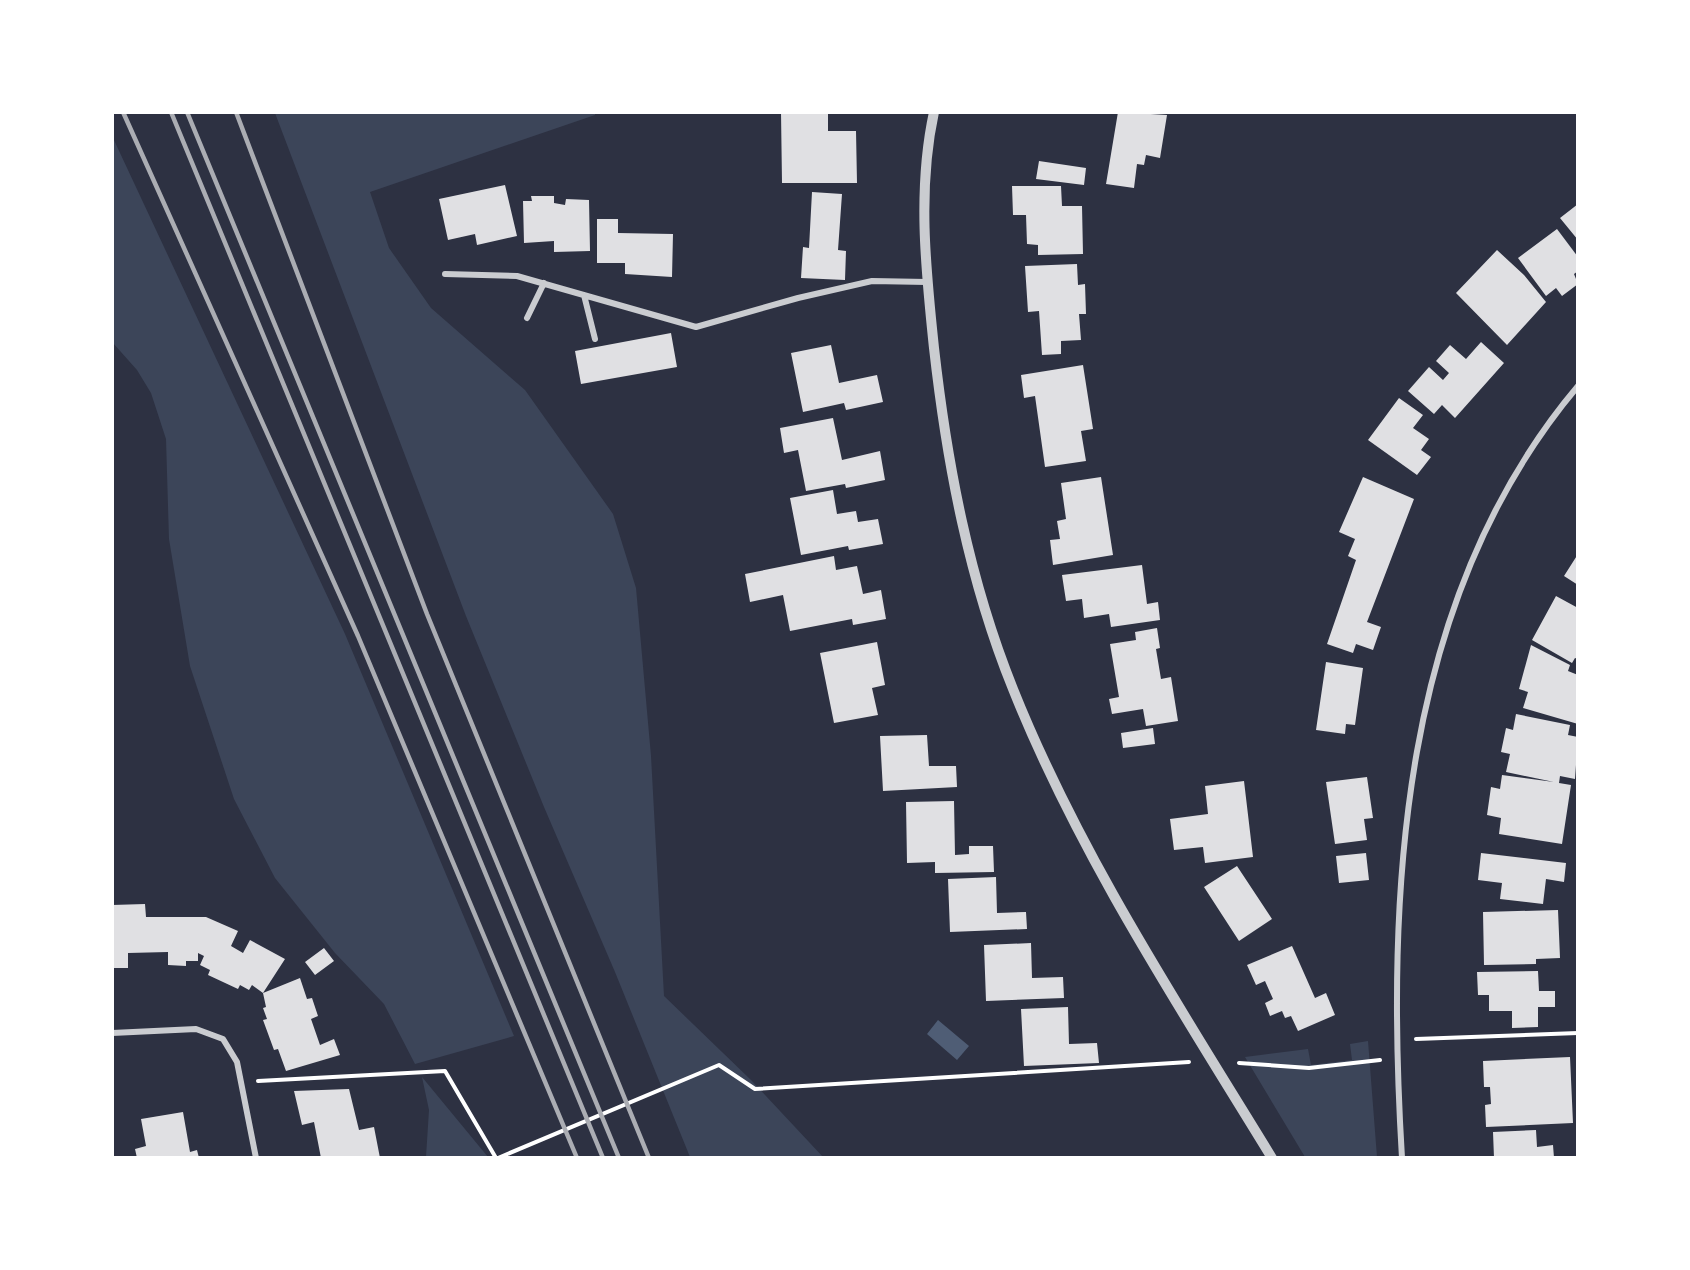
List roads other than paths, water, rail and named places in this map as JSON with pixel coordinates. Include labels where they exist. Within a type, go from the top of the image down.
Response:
[{"type":"street","points":[[934,112],[929,134],[924,201],[927,282],[943,423],[980,594],[1012,688],[1053,780],[1092,857],[1272,1158]]},
{"type":"street","points":[[445,274],[517,276],[696,327],[798,298],[872,281],[927,282]]},
{"type":"street","points":[[527,318],[544,283]]},
{"type":"street","points":[[584,295],[595,339]]},
{"type":"street","points":[[1402,1158],[1396,1059],[1398,941],[1405,837],[1416,751],[1438,655],[1460,584],[1492,514],[1528,451],[1578,386]]},
{"type":"street","points":[[112,1033],[196,1029],[223,1039],[237,1062],[256,1158]]},
{"type":"railway","points":[[123,112],[358,636],[577,1158]]},
{"type":"railway","points":[[171,112],[603,1158]]},
{"type":"railway","points":[[187,112],[619,1158]]},
{"type":"railway","points":[[236,112],[427,614],[649,1158]]}]
